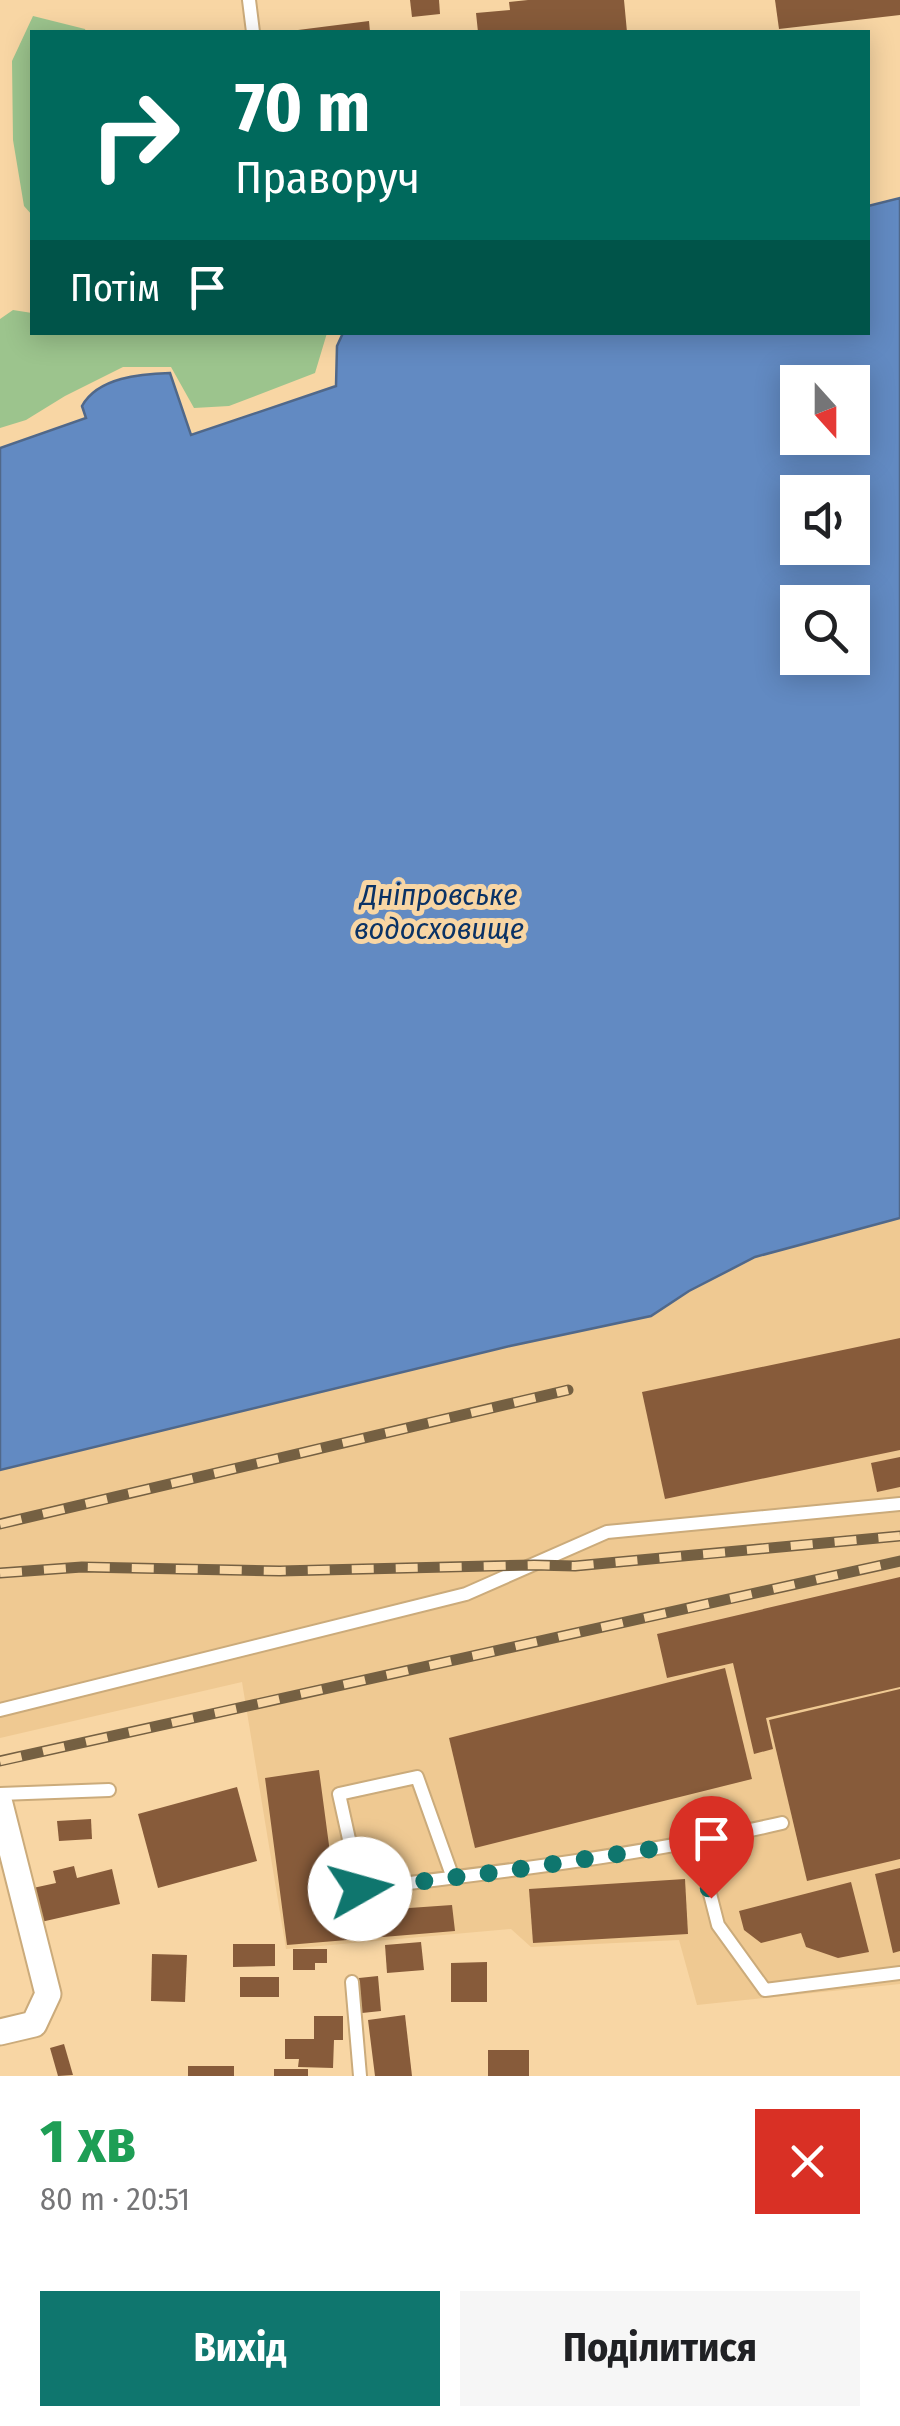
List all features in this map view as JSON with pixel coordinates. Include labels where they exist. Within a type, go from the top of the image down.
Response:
[{"type":"street","points":[[0,1804],[48,1994],[34,2024],[0,2032]]},
{"type":"lane","points":[[249,0],[253,30]]},
{"type":"lane","points":[[0,1710],[466,1594],[607,1532],[900,1504]]},
{"type":"lane","points":[[453,1878],[417,1776],[339,1794],[360,1889],[453,1878],[698,1842],[782,1823]]},
{"type":"lane","points":[[0,1794],[109,1790]]},
{"type":"lane","points":[[698,1842],[718,1925],[765,1990],[900,1973]]},
{"type":"lane","points":[[352,1982],[360,2076]]},
{"type":"shaded area","points":[[900,1218],[900,1984],[697,2005],[679,1940],[531,1947],[511,1929],[286,1949],[242,1682],[0,1738],[0,1470],[510,1346],[651,1316],[755,1257]]},
{"type":"green space","points":[[33,16],[85,29],[30,30],[30,213],[24,206],[13,140],[12,61]]},
{"type":"green space","points":[[13,310],[30,313],[30,335],[326,335],[315,373],[229,406],[194,408],[171,367],[123,367],[26,420],[0,428],[0,319]]},
{"type":"water","name":"Дніпровське водосховище","points":[[900,198],[900,1218],[755,1257],[651,1316],[510,1346],[0,1470],[0,448],[86,418],[82,406],[89,396],[109,383],[134,376],[170,373],[191,435],[336,386],[337,346],[342,335],[870,335],[870,206]]},
{"type":"building","points":[[410,0],[439,0],[440,14],[412,17]]},
{"type":"building","points":[[624,0],[627,30],[478,30],[476,13],[510,10],[509,2]]},
{"type":"building","points":[[775,0],[900,0],[900,15],[779,29]]},
{"type":"building","points":[[369,21],[370,30],[298,30]]},
{"type":"building","points":[[900,1338],[900,1450],[665,1499],[642,1392]]},
{"type":"building","points":[[900,1457],[900,1487],[877,1492],[871,1463]]},
{"type":"building","points":[[900,1577],[900,1687],[766,1718],[773,1749],[754,1754],[733,1663],[667,1678],[657,1634]]},
{"type":"building","points":[[725,1668],[752,1779],[475,1848],[449,1738]]},
{"type":"building","points":[[900,1689],[900,1859],[807,1881],[769,1720]]},
{"type":"building","points":[[319,1770],[338,1913],[452,1905],[455,1931],[287,1945],[265,1778]]},
{"type":"building","points":[[237,1787],[257,1861],[158,1888],[138,1814]]},
{"type":"building","points":[[91,1819],[92,1839],[59,1841],[57,1821]]},
{"type":"building","points":[[74,1866],[77,1878],[112,1869],[120,1904],[41,1922],[33,1888],[56,1883],[53,1871]]},
{"type":"building","points":[[900,1868],[900,1951],[893,1953],[875,1874]]},
{"type":"building","points":[[685,1879],[688,1934],[533,1943],[529,1889]]},
{"type":"building","points":[[851,1882],[869,1952],[838,1958],[806,1947],[801,1933],[761,1943],[744,1930],[739,1911]]},
{"type":"building","points":[[421,1942],[424,1970],[387,1973],[385,1945]]},
{"type":"building","points":[[233,1944],[275,1944],[275,1966],[233,1967]]},
{"type":"building","points":[[293,1949],[327,1949],[327,1963],[315,1963],[315,1970],[293,1970]]},
{"type":"building","points":[[152,1954],[187,1955],[185,2002],[151,2001]]},
{"type":"building","points":[[487,1962],[487,2002],[451,2002],[451,1963]]},
{"type":"building","points":[[378,1976],[381,2011],[362,2013],[359,1978]]},
{"type":"building","points":[[240,1977],[279,1977],[279,1997],[240,1997]]},
{"type":"building","points":[[405,2015],[412,2076],[375,2076],[368,2020]]},
{"type":"building","points":[[314,2016],[343,2016],[343,2040],[334,2040],[333,2068],[298,2067],[299,2059],[285,2059],[285,2039],[314,2039]]},
{"type":"building","points":[[64,2044],[73,2075],[58,2076],[50,2048]]},
{"type":"building","points":[[488,2050],[529,2050],[529,2076],[488,2076]]},
{"type":"building","points":[[188,2066],[234,2066],[234,2076],[188,2076]]},
{"type":"building","points":[[274,2069],[308,2069],[308,2076],[274,2076]]},
{"type":"railway","points":[[0,1524],[568,1390]]},
{"type":"railway","points":[[0,1573],[82,1567],[280,1571],[575,1566],[900,1536]]},
{"type":"railway","points":[[0,1761],[900,1561]]},
{"type":"route","points":[[360,1889],[698,1842],[711,1898]]}]
